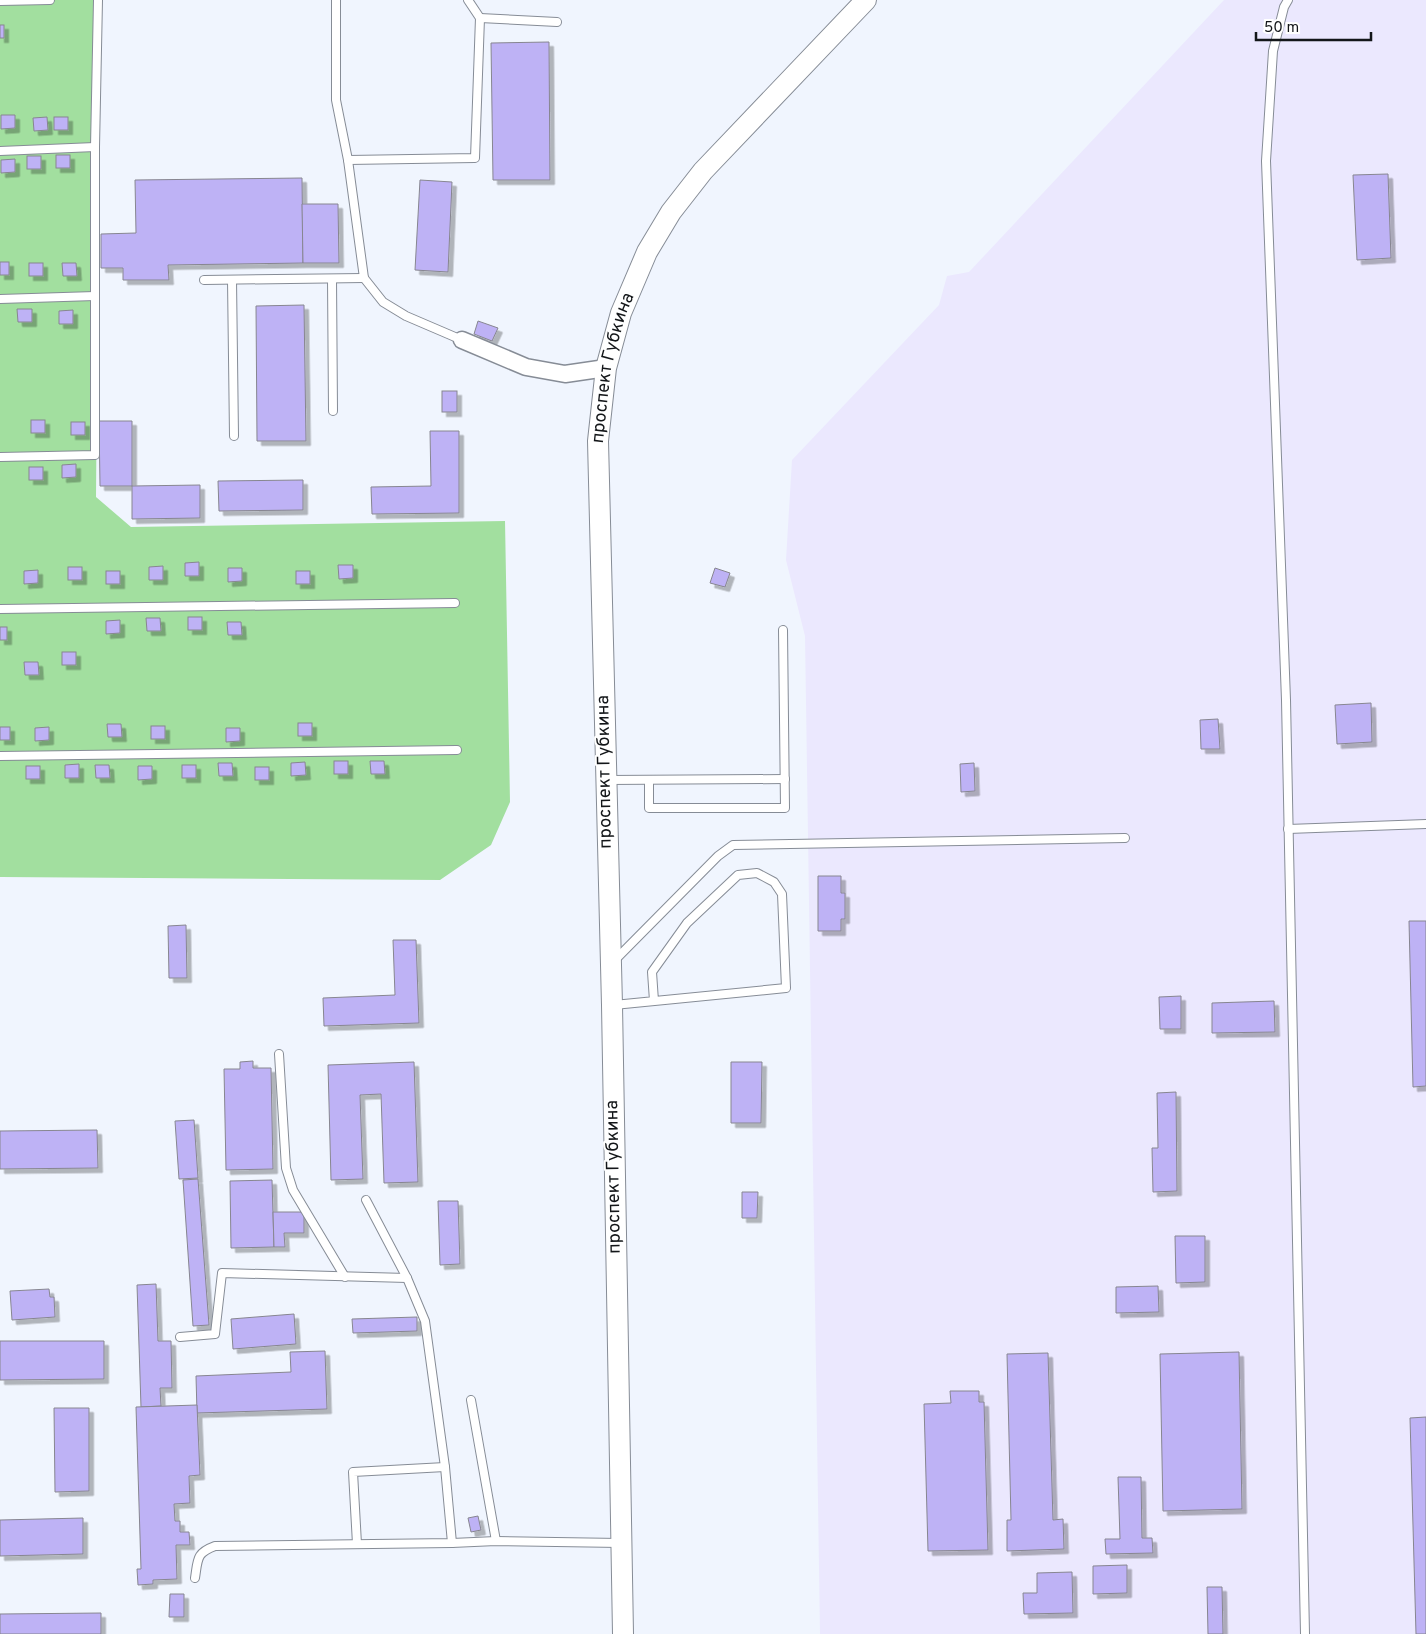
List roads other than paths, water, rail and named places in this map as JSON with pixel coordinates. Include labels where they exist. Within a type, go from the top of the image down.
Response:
[{"type":"street","name":"проспект Губкина","points":[[623,1634],[612,1005],[598,441],[606,368],[625,304],[647,252],[672,212],[703,171],[866,0]]},
{"type":"street","points":[[462,340],[526,367],[565,374],[606,368]]},
{"type":"lane","points":[[0,1],[50,0]]},
{"type":"lane","points":[[0,457],[95,455],[95,147],[98,0]]},
{"type":"lane","points":[[336,0],[336,100],[348,160],[364,278],[383,302],[406,316],[462,340]]},
{"type":"lane","points":[[348,160],[475,158],[480,18],[468,0]]},
{"type":"lane","points":[[1288,0],[1284,7],[1273,51],[1266,161],[1286,700],[1305,1634]]},
{"type":"lane","points":[[480,18],[557,22]]},
{"type":"lane","points":[[0,151],[95,147]]},
{"type":"lane","points":[[204,280],[364,278]]},
{"type":"lane","points":[[332,279],[333,411]]},
{"type":"lane","points":[[232,280],[234,436]]},
{"type":"lane","points":[[0,299],[95,296]]},
{"type":"lane","points":[[0,609],[455,603]]},
{"type":"lane","points":[[649,780],[649,808],[785,808],[782,630]]},
{"type":"lane","points":[[0,756],[458,750]]},
{"type":"lane","points":[[606,780],[785,780]]},
{"type":"lane","points":[[1288,829],[1426,824]]},
{"type":"lane","points":[[610,964],[718,856],[733,845],[1125,838]]},
{"type":"lane","points":[[612,1005],[654,1001],[786,988],[782,894],[774,882],[757,873],[738,875],[687,923],[652,972],[654,1001]]},
{"type":"lane","points":[[280,1054],[286,1168],[289,1181],[345,1277]]},
{"type":"lane","points":[[366,1200],[407,1278],[425,1321],[445,1467],[452,1544]]},
{"type":"lane","points":[[180,1337],[216,1334],[222,1273],[407,1278]]},
{"type":"lane","points":[[471,1400],[496,1541]]},
{"type":"lane","points":[[357,1544],[354,1472],[445,1467]]},
{"type":"lane","points":[[195,1578],[198,1556],[205,1550],[215,1546],[452,1544],[496,1541],[620,1543]]}]
